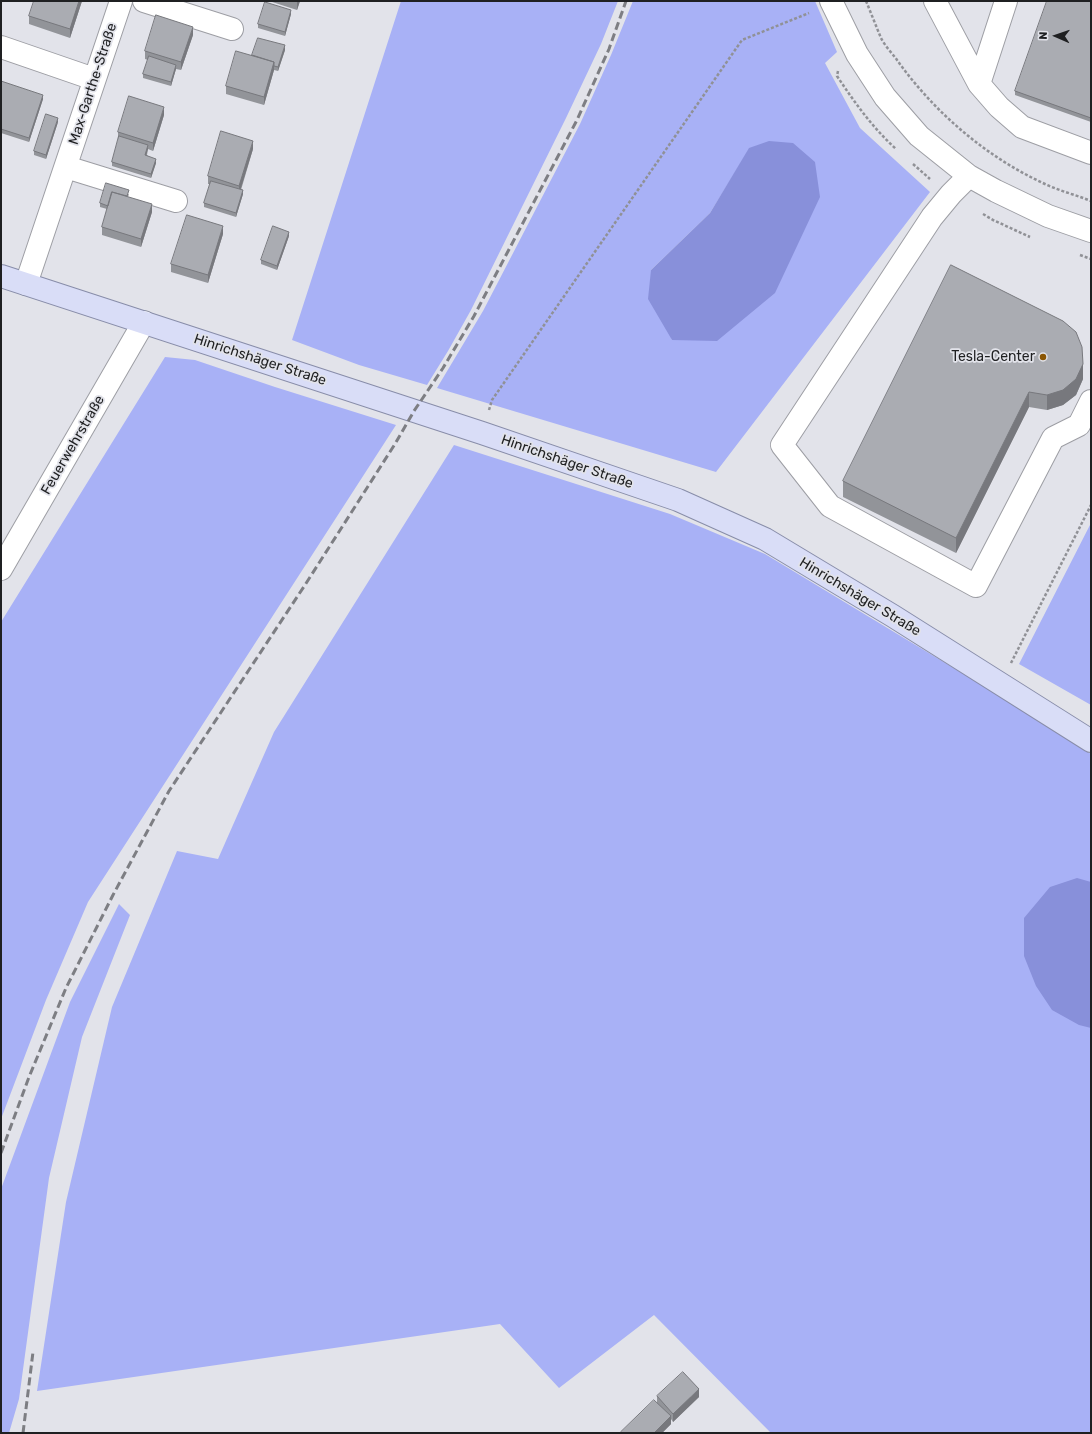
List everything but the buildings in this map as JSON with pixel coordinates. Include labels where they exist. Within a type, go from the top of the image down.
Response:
[{"type":"main road","name":"Hinrichshäger Straße","points":[[1,276],[482,433],[678,500],[765,539],[893,616],[1091,740]]},
{"type":"street","name":"Max-Garthe-Straße","points":[[26,284],[121,1]]},
{"type":"street","points":[[144,1],[232,29]]},
{"type":"street","points":[[935,1],[979,84],[999,107],[1022,127],[1091,153]]},
{"type":"street","points":[[979,84],[1006,1]]},
{"type":"street","points":[[832,2],[857,54],[885,97],[919,136],[969,176],[996,191],[1048,216],[1091,231]]},
{"type":"street","points":[[1,48],[94,79]]},
{"type":"street","points":[[66,167],[176,201]]},
{"type":"street","points":[[969,176],[951,194],[932,217],[782,445],[830,506],[976,586],[1053,438],[1079,425],[1091,402]]},
{"type":"street","name":"Feuerwehrstraße","points":[[1,569],[144,322]]},
{"type":"path","points":[[866,1],[882,39],[911,80],[933,104],[961,130],[986,150],[1012,166],[1045,184],[1091,201]]},
{"type":"path","points":[[482,433],[492,400],[742,40],[832,2]]},
{"type":"path","points":[[1001,683],[1091,505]]},
{"type":"shaded area","points":[[401,1],[618,1],[601,44],[566,118],[471,310],[427,385],[359,365],[292,340]]},
{"type":"shaded area","points":[[633,1],[815,1],[837,52],[825,63],[860,128],[930,192],[716,472],[437,388],[483,311],[580,124]],"holes":[[[750,148],[672,340],[651,270],[710,213]]]},
{"type":"shaded area","points":[[769,141],[793,143],[815,162],[820,197],[775,293],[717,341],[672,340],[648,299],[651,270],[710,213],[749,148]]},
{"type":"shaded area","points":[[165,357],[195,360],[396,425],[88,902],[46,1000],[1,1119],[1,622]]},
{"type":"shaded area","points":[[454,445],[670,514],[765,554],[995,693],[1091,754],[1091,1433],[771,1433],[654,1315],[559,1388],[500,1324],[37,1391],[66,1202],[112,1007],[177,851],[218,859],[274,732]]},
{"type":"shaded area","points":[[1091,523],[1091,705],[1019,664]]},
{"type":"shaded area","points":[[1077,878],[1091,882],[1091,1028],[1079,1025],[1052,1010],[1036,986],[1024,956],[1024,918],[1050,887]]},
{"type":"shaded area","points":[[119,904],[130,915],[82,1037],[49,1178],[19,1399],[9,1433],[1,1433],[1,1189],[70,1002]]},
{"type":"railway","points":[[1,1153],[29,1077],[66,988],[113,895],[169,791],[305,585],[395,444],[414,411],[443,368],[474,316],[577,120],[609,49],[626,1]]},
{"type":"railway","points":[[23,1433],[33,1352]]},
{"type":"place","name":"Tesla-Center","points":[[1043,357]]}]
